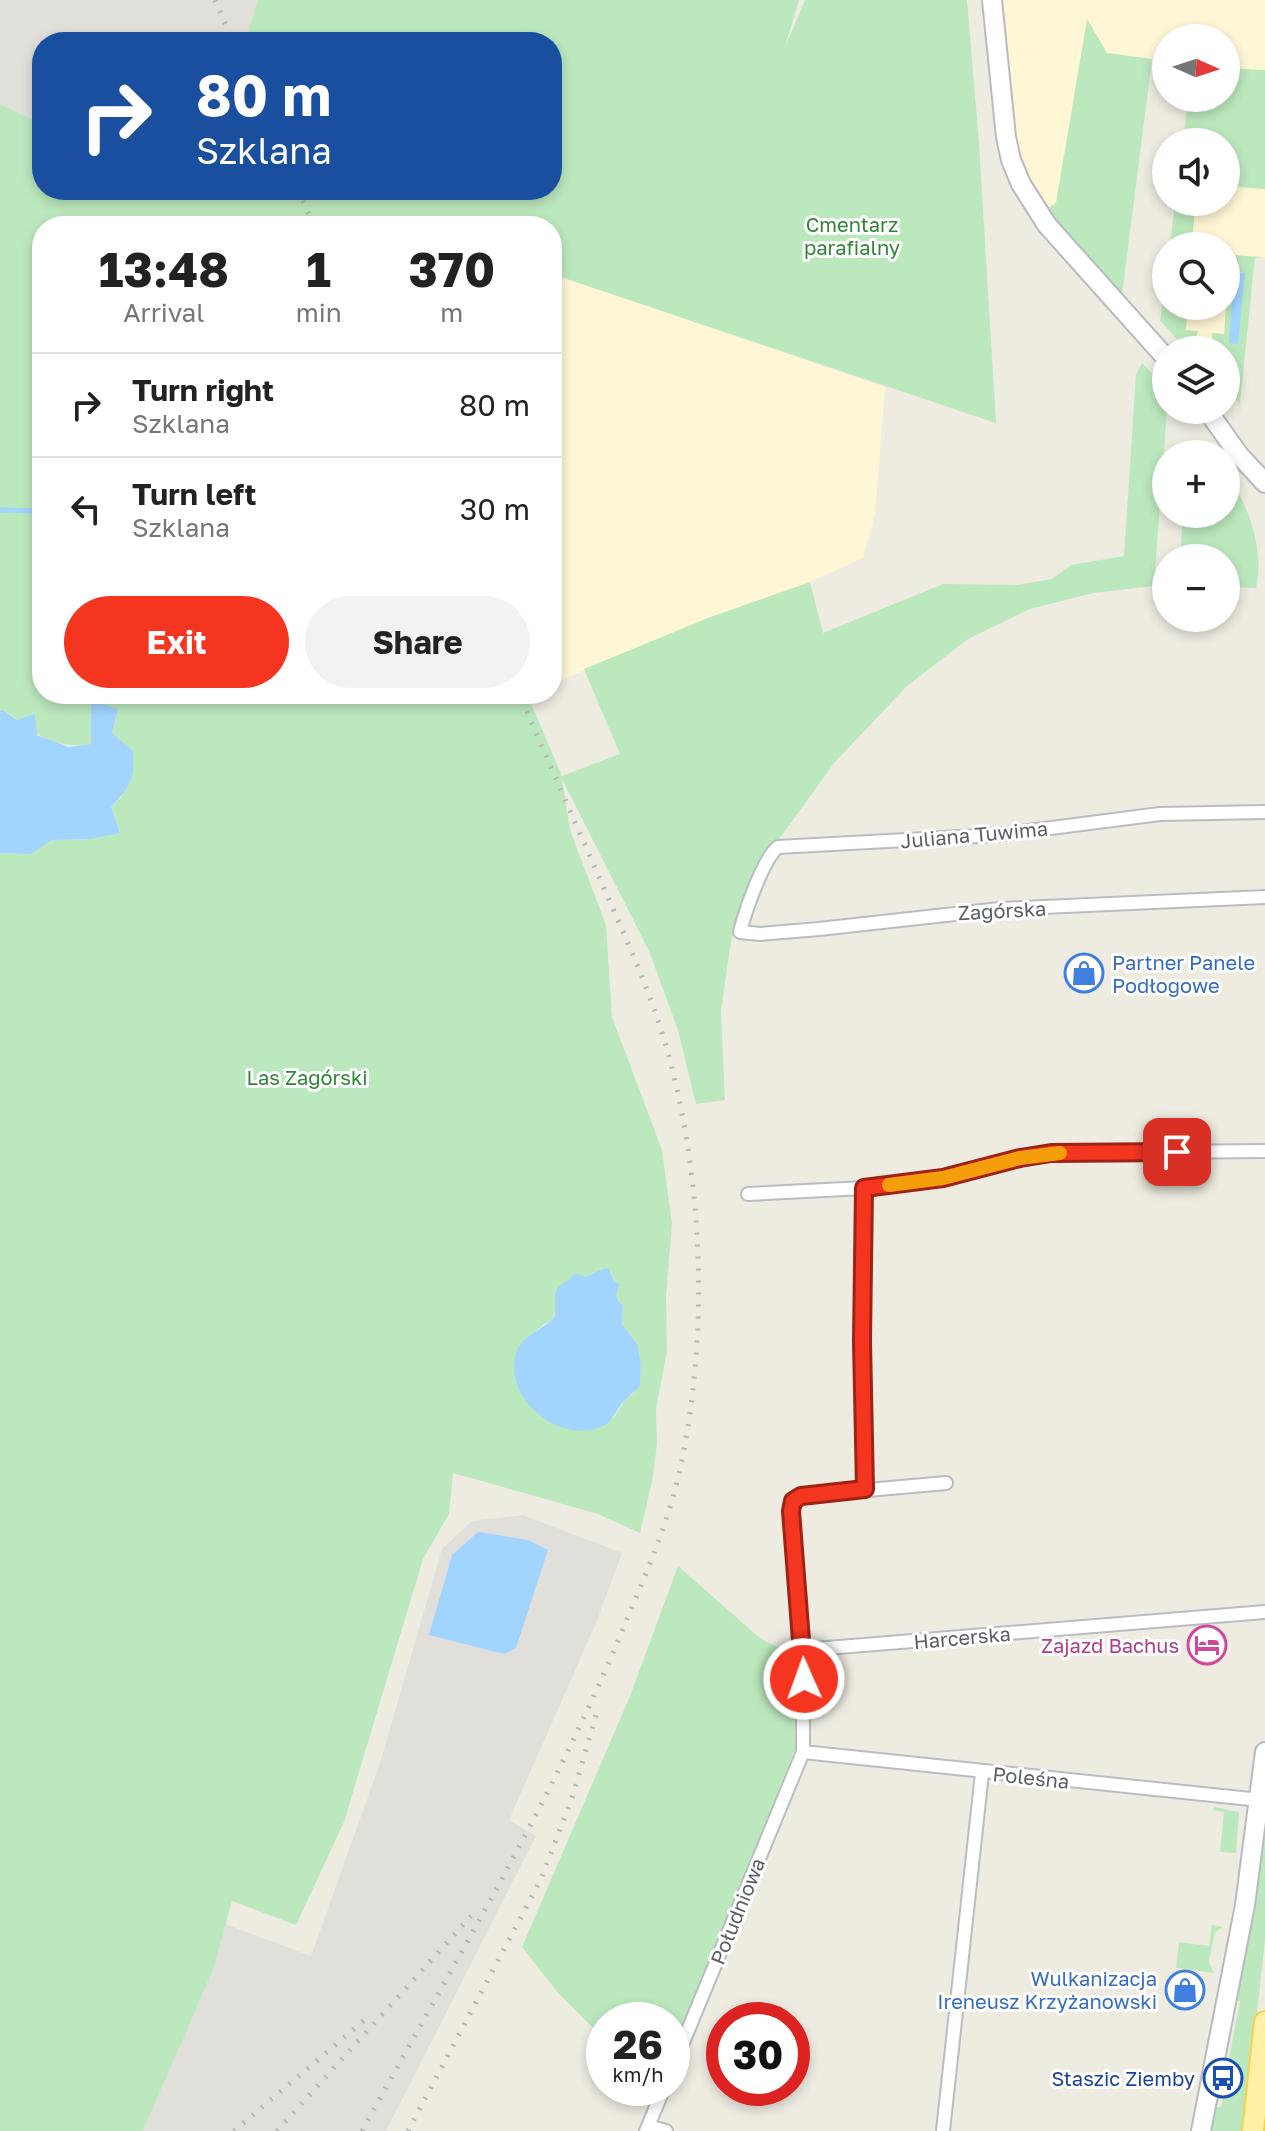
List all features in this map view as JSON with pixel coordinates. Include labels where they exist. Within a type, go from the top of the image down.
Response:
[{"type":"main road","points":[[1253,2131],[1265,2022]]},
{"type":"street","points":[[992,0],[1006,137],[1021,184],[1047,225],[1152,342]]},
{"type":"street","points":[[1217,424],[1239,455],[1265,483]]},
{"type":"street","name":"Juliana Tuwima","points":[[740,932],[746,909],[771,853],[778,847],[997,835],[1160,814],[1265,812]]},
{"type":"street","name":"Zagórska","points":[[740,932],[760,934],[819,929],[1000,909],[1265,897]]},
{"type":"street","points":[[748,1194],[864,1188],[943,1178],[1051,1153],[1265,1151]]},
{"type":"street","points":[[864,1188],[862,1341],[865,1489]]},
{"type":"street","points":[[803,1752],[803,1650],[791,1511],[793,1501],[801,1496],[946,1483]]},
{"type":"street","name":"Harcerska","points":[[803,1650],[1265,1612]]},
{"type":"street","name":"Poleśna","points":[[803,1752],[1260,1800]]},
{"type":"street","name":"Południowa","points":[[690,2025],[803,1752]]},
{"type":"street","points":[[1201,2131],[1241,1929],[1265,1752]]},
{"type":"street","points":[[943,2131],[982,1773]]},
{"type":"street","points":[[657,2106],[647,2129],[666,2131]]},
{"type":"shaded area","points":[[0,0],[258,0],[248,32],[32,32],[32,119],[0,104]]},
{"type":"shaded area","points":[[1001,0],[1265,0],[1265,258],[1255,258],[1240,404],[1240,336],[1174,336],[1160,321],[1240,320],[1240,232],[1172,232],[1173,216],[1240,216],[1240,128],[1185,128],[1186,112],[1240,112],[1240,24],[1152,24],[1152,59],[1107,53],[1088,20],[1056,203],[1046,209],[1022,164],[1012,118]]},
{"type":"shaded area","points":[[562,277],[885,387],[875,515],[863,558],[810,582],[708,618],[562,680]]},
{"type":"shaded area","points":[[523,1515],[622,1553],[596,1623],[509,1820],[536,1836],[386,2131],[143,2131],[213,1970],[225,1924],[311,1956],[380,1763],[442,1549],[472,1521]]},
{"type":"green space","name":"Las Zagórski","points":[[258,0],[799,0],[784,50],[805,0],[967,0],[996,423],[562,277],[562,216],[32,216],[32,704],[531,704],[562,776],[620,754],[584,669],[708,618],[810,582],[823,633],[943,584],[1016,585],[1052,579],[1071,565],[1124,556],[1136,374],[1142,363],[1152,373],[1152,424],[1166,424],[1165,440],[1152,440],[1152,528],[1158,528],[1157,544],[1152,544],[1152,586],[1093,593],[1030,609],[968,639],[907,686],[835,762],[782,835],[747,892],[731,941],[721,1011],[725,1100],[696,1104],[678,1030],[649,951],[562,779],[570,830],[606,925],[612,1017],[662,1150],[672,1224],[666,1296],[667,1351],[656,1409],[657,1444],[652,1482],[640,1533],[598,1514],[453,1473],[449,1514],[423,1559],[344,1822],[296,1925],[232,1901],[213,1970],[143,2131],[0,2131],[0,853],[31,854],[52,840],[91,839],[120,832],[111,807],[122,796],[132,751],[112,733],[118,709],[92,744],[78,745],[44,738],[4,710],[0,711],[0,104],[32,119],[32,200],[562,200],[562,32],[248,32]],"holes":[[[605,1268],[610,1270],[618,1283],[616,1292],[623,1305],[622,1324],[637,1344],[641,1362],[640,1386],[628,1395],[613,1419],[519,1346],[544,1324],[552,1321],[555,1311],[585,1277]]]},
{"type":"green space","points":[[1087,19],[1107,53],[1152,59],[1122,295],[1046,209],[1056,203]]},
{"type":"green space","points":[[1240,69],[1265,70],[1265,189],[1240,187],[1240,128],[1185,128],[1186,112],[1240,112]]},
{"type":"green space","points":[[1173,216],[1194,216],[1193,232],[1172,232]]},
{"type":"green space","points":[[1240,256],[1265,257],[1255,258],[1240,404],[1240,336],[1212,336],[1212,333],[1224,334],[1225,320],[1240,320]]},
{"type":"green space","points":[[1187,320],[1186,330],[1198,331],[1197,336],[1174,336],[1160,321]]},
{"type":"green space","points":[[1240,496],[1256,543],[1256,588],[1240,587],[1240,544],[1181,544],[1182,528],[1240,528]]},
{"type":"green space","points":[[678,1566],[761,1639],[793,1654],[795,1749],[690,2014],[690,2002],[586,2002],[586,2021],[558,1993],[522,1947],[630,1696]]},
{"type":"green space","points":[[1214,1807],[1239,1812],[1236,1853],[1220,1852],[1224,1812],[1213,1810]]},
{"type":"green space","points":[[1265,1823],[1265,1940],[1244,2131],[1210,2131],[1215,2107],[1221,2107],[1226,2084],[1229,2084],[1230,2071],[1227,2070],[1240,2001],[1235,2000]]},
{"type":"green space","points":[[1212,1925],[1223,1927],[1215,1932],[1209,1962],[1214,1973],[1176,1968],[1179,1942],[1209,1946]]},
{"type":"water","points":[[1240,273],[1245,273],[1239,336],[1230,336],[1231,320],[1240,320]]},
{"type":"water","points":[[91,704],[118,709],[112,733],[133,751],[130,782],[111,807],[120,833],[91,839],[52,840],[31,854],[0,853],[0,711],[17,720],[35,714],[37,735],[69,747],[91,744]]},
{"type":"water","points":[[605,1268],[620,1284],[617,1296],[623,1305],[622,1324],[637,1344],[641,1362],[640,1386],[603,1426],[586,1430],[568,1429],[551,1423],[524,1399],[514,1366],[518,1348],[551,1321],[555,1312],[556,1292],[561,1285],[573,1275],[585,1277]]},
{"type":"water","points":[[478,1532],[528,1540],[548,1550],[516,1648],[504,1654],[429,1635],[452,1555]]},
{"type":"waterway","points":[[0,510],[32,511]]},
{"type":"railway","points":[[215,0],[229,32]]},
{"type":"railway","points":[[302,200],[310,216]]},
{"type":"railway","points":[[362,2131],[531,1825],[592,1700],[638,1593],[677,1483],[696,1360],[698,1259],[695,1209],[681,1109],[670,1060],[640,972],[523,704]]},
{"type":"railway","points":[[408,2131],[541,1879],[572,1798],[596,1715]]},
{"type":"railway","points":[[277,2131],[471,1916]]},
{"type":"railway","points":[[234,2131],[367,2018]]},
{"type":"slow traffic","points":[[889,1185],[960,1175],[1020,1158],[1060,1153]]},
{"type":"place","name":"Partner Panele Podłogowe","points":[[1084,973]]},
{"type":"place","name":"Zajazd Bachus","points":[[1207,1645]]},
{"type":"place","name":"Wulkanizacja Ireneusz Krzyżanowski","points":[[1185,1990]]},
{"type":"place","name":"Staszic Ziemby","points":[[1223,2078]]},
{"type":"route","points":[[804,1679],[791,1511],[793,1501],[801,1496],[865,1489],[862,1341],[864,1188],[960,1175],[1020,1158],[1051,1153],[1177,1152]]},
{"type":"park label","name":"Cmentarz parafialny","points":[[852,236]]}]
